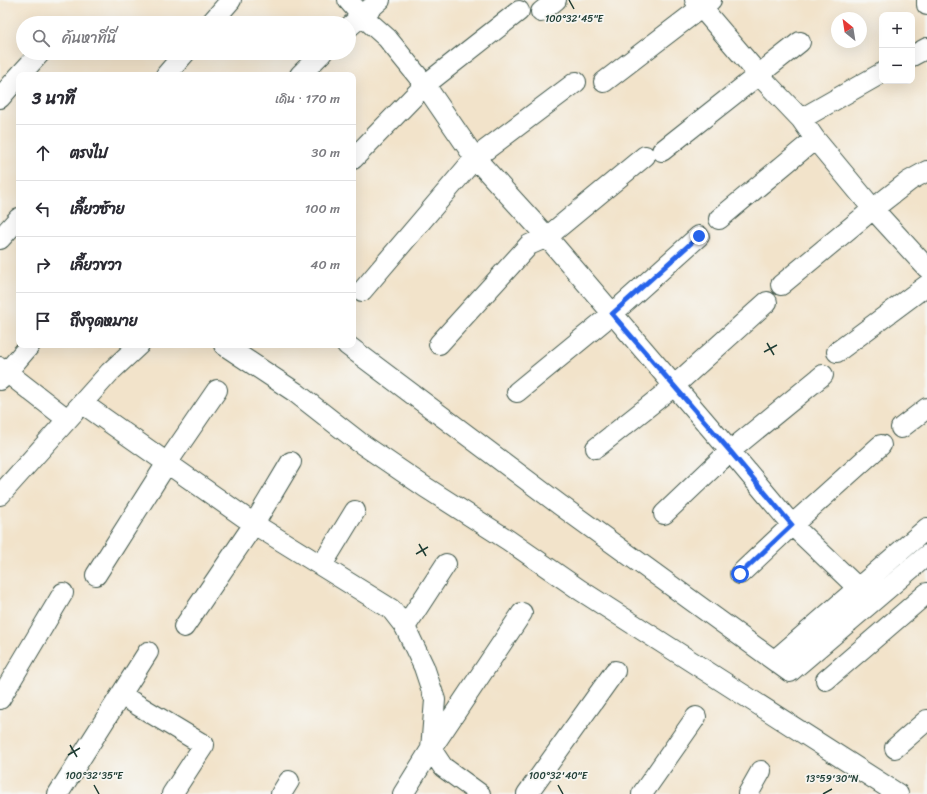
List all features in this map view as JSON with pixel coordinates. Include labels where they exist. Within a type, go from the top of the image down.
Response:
[{"type":"street","points":[[218,16],[232,0]]},
{"type":"street","points":[[348,0],[353,16]]},
{"type":"street","points":[[356,20],[380,0]]},
{"type":"street","points":[[926,0],[927,5]]},
{"type":"street","points":[[604,82],[702,3],[760,75],[801,119],[815,139],[927,268]]},
{"type":"street","points":[[356,156],[425,85],[519,11]]},
{"type":"street","points":[[356,22],[387,38],[425,85],[475,158],[546,237],[792,525],[858,588]]},
{"type":"street","points":[[439,344],[529,245],[546,237],[760,75],[800,42]]},
{"type":"street","points":[[915,54],[927,48]]},
{"type":"street","points":[[23,72],[34,60]]},
{"type":"street","points":[[169,72],[179,60]]},
{"type":"street","points":[[303,72],[315,60]]},
{"type":"street","points":[[801,119],[879,75]]},
{"type":"street","points":[[0,98],[16,80]]},
{"type":"street","points":[[362,291],[475,158],[576,82]]},
{"type":"street","points":[[719,219],[815,139]]},
{"type":"street","points":[[781,285],[874,208],[910,181],[927,171]]},
{"type":"street","points":[[0,239],[16,221]]},
{"type":"street","points":[[517,392],[612,314],[699,236]]},
{"type":"street","points":[[837,352],[927,285]]},
{"type":"street","points":[[596,448],[674,386],[767,302]]},
{"type":"street","points":[[27,348],[2,373],[67,419]]},
{"type":"street","points":[[0,495],[110,372],[136,348]]},
{"type":"street","points":[[229,348],[295,392],[359,442],[425,487],[508,540],[587,594],[888,791]]},
{"type":"street","points":[[352,348],[560,505],[790,672],[927,555]]},
{"type":"street","points":[[664,514],[730,451],[824,375]]},
{"type":"street","points":[[96,575],[166,463],[217,390]]},
{"type":"street","points":[[82,403],[254,524],[391,609],[405,627],[424,667],[435,700],[431,749],[443,767],[480,794]]},
{"type":"street","points":[[901,428],[927,408]]},
{"type":"street","points":[[740,574],[881,445]]},
{"type":"street","points":[[184,627],[254,524],[291,462]]},
{"type":"street","points":[[322,565],[355,511]]},
{"type":"street","points":[[775,660],[927,528]]},
{"type":"street","points":[[405,627],[446,564]]},
{"type":"street","points":[[0,699],[63,593]]},
{"type":"street","points":[[826,680],[927,593]]},
{"type":"street","points":[[403,794],[431,749],[522,613]]},
{"type":"street","points":[[58,794],[148,652]]},
{"type":"street","points":[[527,794],[615,671]]},
{"type":"street","points":[[121,695],[204,745],[172,794]]},
{"type":"street","points":[[642,794],[696,717]]},
{"type":"street","points":[[895,748],[927,720]]},
{"type":"street","points":[[748,794],[762,771]]},
{"type":"route","points":[[699,236],[612,314],[792,525],[740,574]]}]
